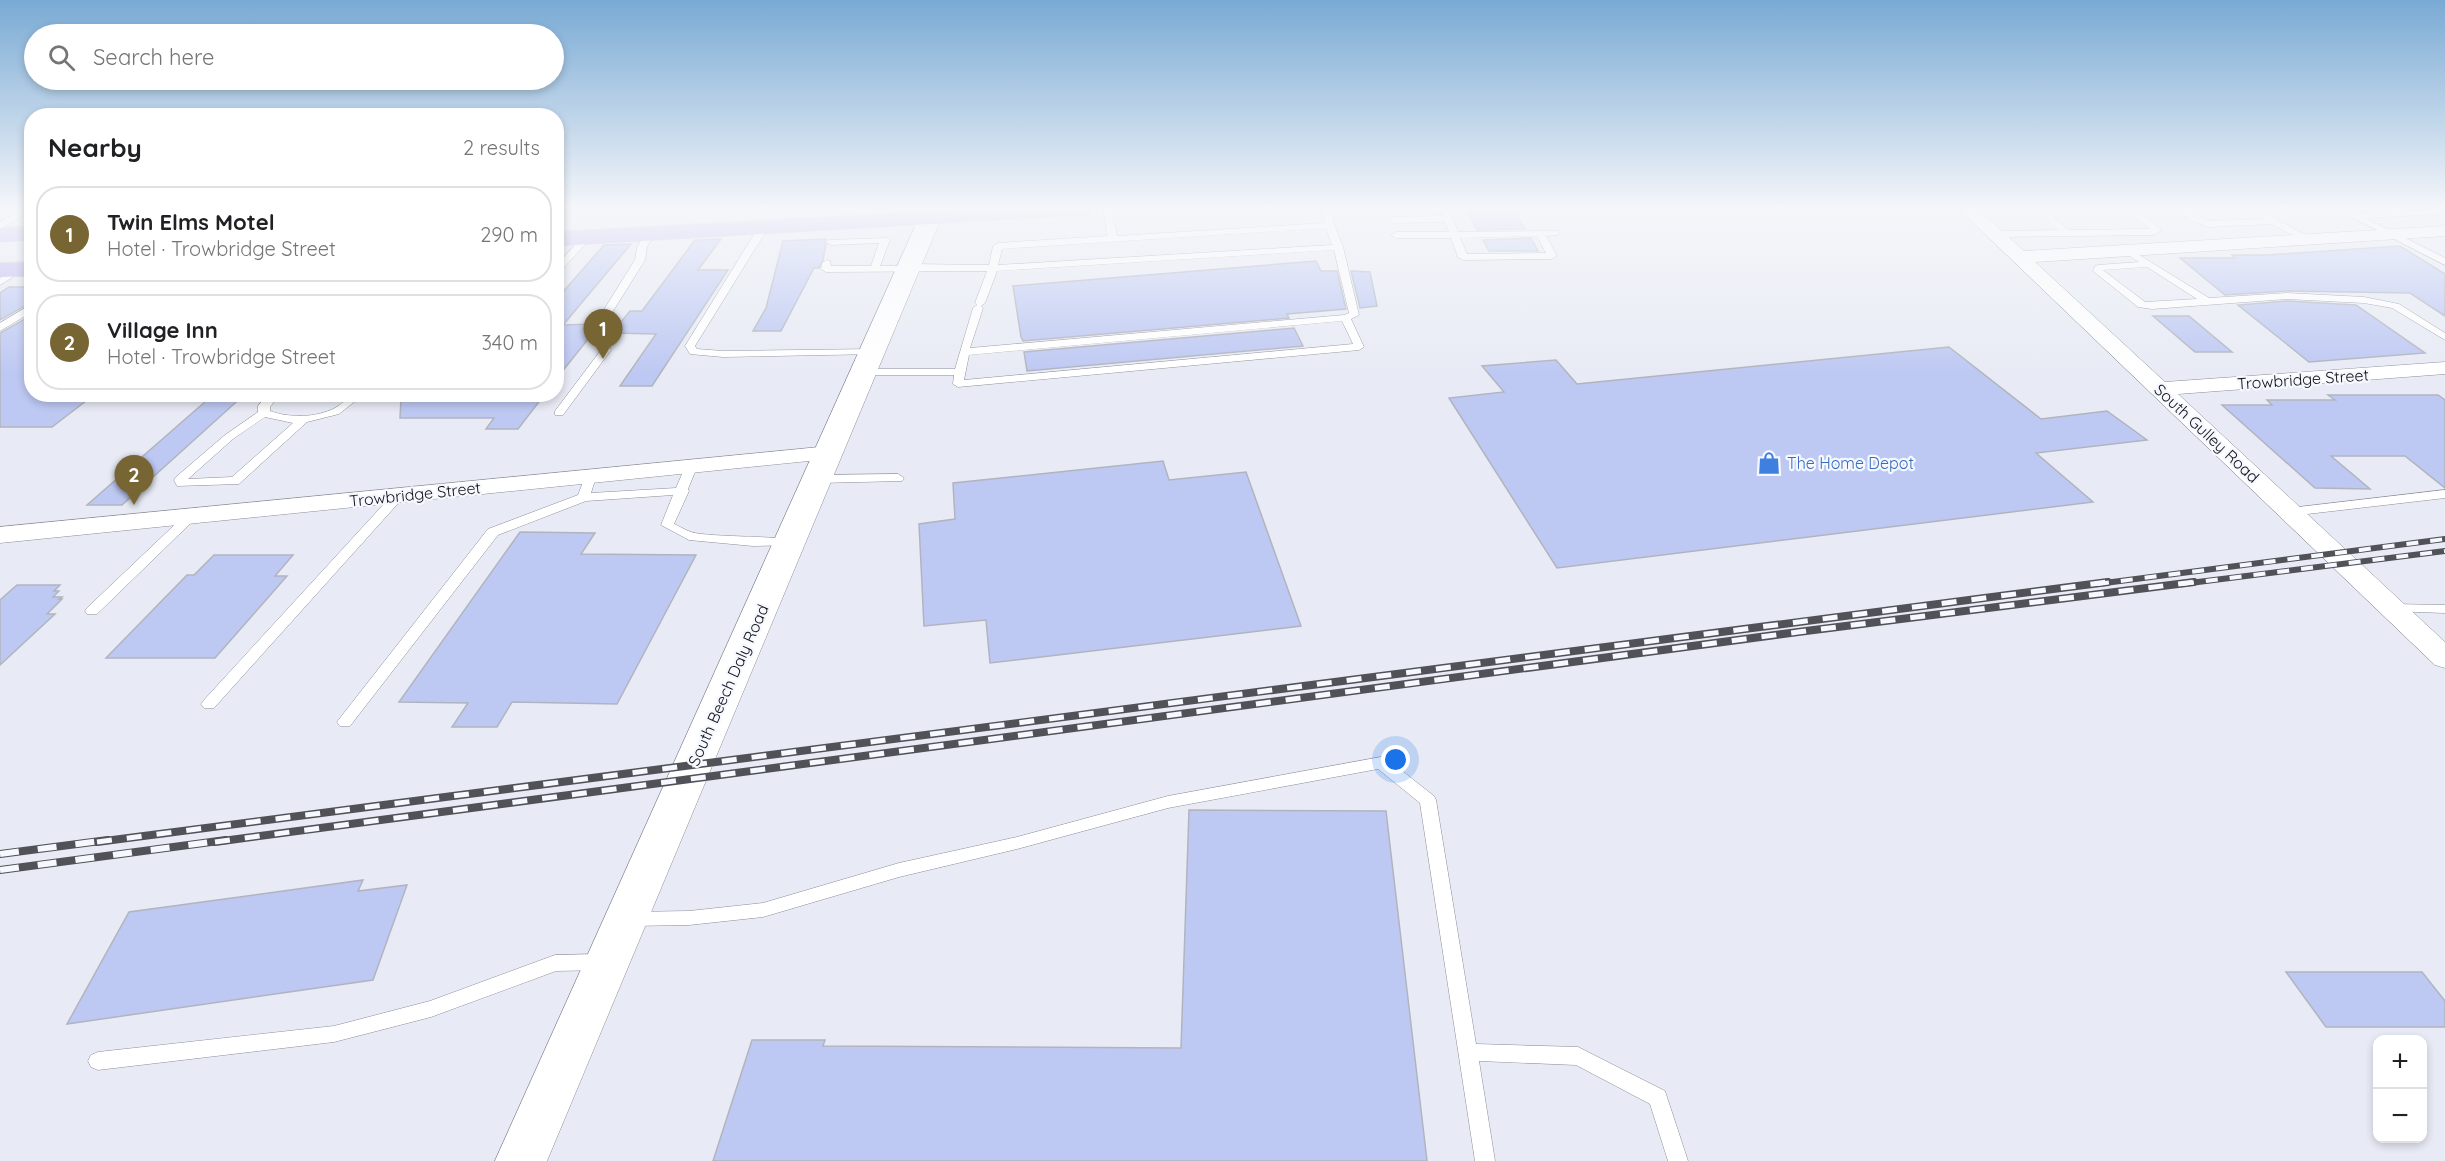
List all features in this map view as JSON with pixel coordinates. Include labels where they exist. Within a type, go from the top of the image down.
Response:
[{"type":"main road","name":"South Beech Daly Road","points":[[521,1161],[911,263]]},
{"type":"street","name":"South Gulley Road","points":[[2027,263],[2445,658]]},
{"type":"street","name":"Trowbridge Street","points":[[2160,389],[2445,368]]},
{"type":"street","name":"Trowbridge Street","points":[[0,535],[398,496],[587,487],[691,467],[824,466]]},
{"type":"lane","points":[[559,413],[606,350],[598,327],[638,263]]},
{"type":"lane","points":[[741,263],[690,346],[694,352],[868,363],[961,362],[1345,318],[1354,315],[1342,263]]},
{"type":"lane","points":[[827,263],[826,269],[851,265],[875,268],[993,268],[1072,263]]},
{"type":"lane","points":[[875,268],[877,263]]},
{"type":"lane","points":[[994,263],[961,362],[958,384],[1359,347],[1345,318]]},
{"type":"lane","points":[[2207,301],[2149,264],[2097,268],[2142,305],[2152,306],[2288,296],[2364,300],[2395,306],[2445,337]]},
{"type":"lane","points":[[0,282],[18,269]]},
{"type":"lane","points":[[0,328],[24,312]]},
{"type":"lane","points":[[264,413],[264,406],[268,402]]},
{"type":"lane","points":[[264,413],[274,417],[305,418],[336,412],[349,402]]},
{"type":"lane","points":[[264,413],[229,438],[180,480],[182,483],[235,481],[305,418]]},
{"type":"lane","points":[[824,466],[898,478]]},
{"type":"lane","points":[[691,467],[667,525],[689,536],[753,542],[791,542]]},
{"type":"lane","points":[[345,722],[493,532],[587,487],[682,491]]},
{"type":"lane","points":[[2290,512],[2445,494]]},
{"type":"lane","points":[[209,704],[398,496]]},
{"type":"lane","points":[[92,611],[191,516]]},
{"type":"lane","points":[[2392,608],[2445,609]]},
{"type":"lane","points":[[626,919],[689,918],[763,910],[899,870],[1017,843],[1168,802],[1381,763],[1428,800],[1485,1161]]},
{"type":"lane","points":[[98,1061],[334,1034],[430,1009],[555,963],[608,962]]},
{"type":"lane","points":[[1468,1052],[1578,1056],[1658,1098],[1678,1161]]},
{"type":"building","points":[[588,263],[615,263],[564,324],[564,291]]},
{"type":"building","points":[[678,263],[703,263],[698,270],[728,270],[652,386],[620,386],[656,334],[612,333],[630,311],[642,311]]},
{"type":"building","points":[[777,263],[821,263],[819,268],[814,268],[781,331],[753,331],[766,308]]},
{"type":"building","points":[[1290,263],[1317,263],[1321,271],[1337,271],[1346,309],[1287,314],[1289,318],[1023,341],[1013,286]]},
{"type":"building","points":[[2186,263],[2428,263],[2445,274],[2445,316],[2410,293],[2287,291],[2225,295]]},
{"type":"building","points":[[1351,271],[1370,272],[1377,306],[1360,308]]},
{"type":"building","points":[[9,287],[24,287],[24,306],[0,320],[0,293]]},
{"type":"building","points":[[2287,301],[2356,305],[2425,353],[2309,362],[2238,305]]},
{"type":"building","points":[[2153,316],[2189,316],[2232,352],[2195,352]]},
{"type":"building","points":[[24,320],[24,402],[85,402],[52,427],[0,427],[0,333]]},
{"type":"building","points":[[592,324],[593,333],[564,369],[564,325]]},
{"type":"building","points":[[1294,328],[1303,346],[1027,371],[1024,352]]},
{"type":"building","name":"The Home Depot","points":[[1949,347],[2041,419],[2107,411],[2147,440],[2036,453],[2093,502],[1557,568],[1449,398],[1504,392],[1482,366],[1556,360],[1577,384]]},
{"type":"building","points":[[2328,395],[2438,395],[2445,400],[2445,488],[2405,456],[2331,456],[2370,489],[2315,488],[2222,405],[2272,405],[2267,400],[2335,400]]},
{"type":"building","points":[[205,402],[236,402],[122,505],[87,505]]},
{"type":"building","points":[[401,402],[539,402],[518,429],[486,429],[494,418],[400,418]]},
{"type":"building","points":[[1163,461],[1169,480],[1246,472],[1301,626],[990,663],[986,620],[924,626],[919,524],[955,519],[953,483]]},
{"type":"building","points":[[520,532],[595,533],[581,554],[696,555],[617,704],[512,702],[497,727],[452,727],[468,703],[399,702]]},
{"type":"building","points":[[214,555],[293,555],[275,576],[287,576],[215,658],[106,658],[187,575],[194,575]]},
{"type":"building","points":[[17,585],[60,585],[54,591],[59,591],[53,597],[62,597],[59,599],[62,599],[47,614],[55,614],[0,665],[0,600]]},
{"type":"building","points":[[1189,810],[1386,811],[1427,1161],[713,1161],[752,1040],[825,1040],[823,1046],[1181,1048]]},
{"type":"building","points":[[363,880],[358,891],[407,885],[373,980],[67,1024],[129,912]]},
{"type":"building","points":[[2286,972],[2422,972],[2445,1001],[2445,1027],[2326,1027]]},
{"type":"railway","points":[[2097,584],[2445,539]]},
{"type":"railway","points":[[2182,584],[2445,551]]},
{"type":"railway","points":[[97,842],[2108,582]]},
{"type":"railway","points":[[215,842],[1798,632],[2194,582]]},
{"type":"railway","points":[[0,854],[108,840]]},
{"type":"railway","points":[[0,870],[226,840]]},
{"type":"place","name":"Twin Elms Motel","points":[[603,359]]},
{"type":"place","name":"The Home Depot","points":[[1769,463]]},
{"type":"place","name":"Village Inn","points":[[134,505]]}]
